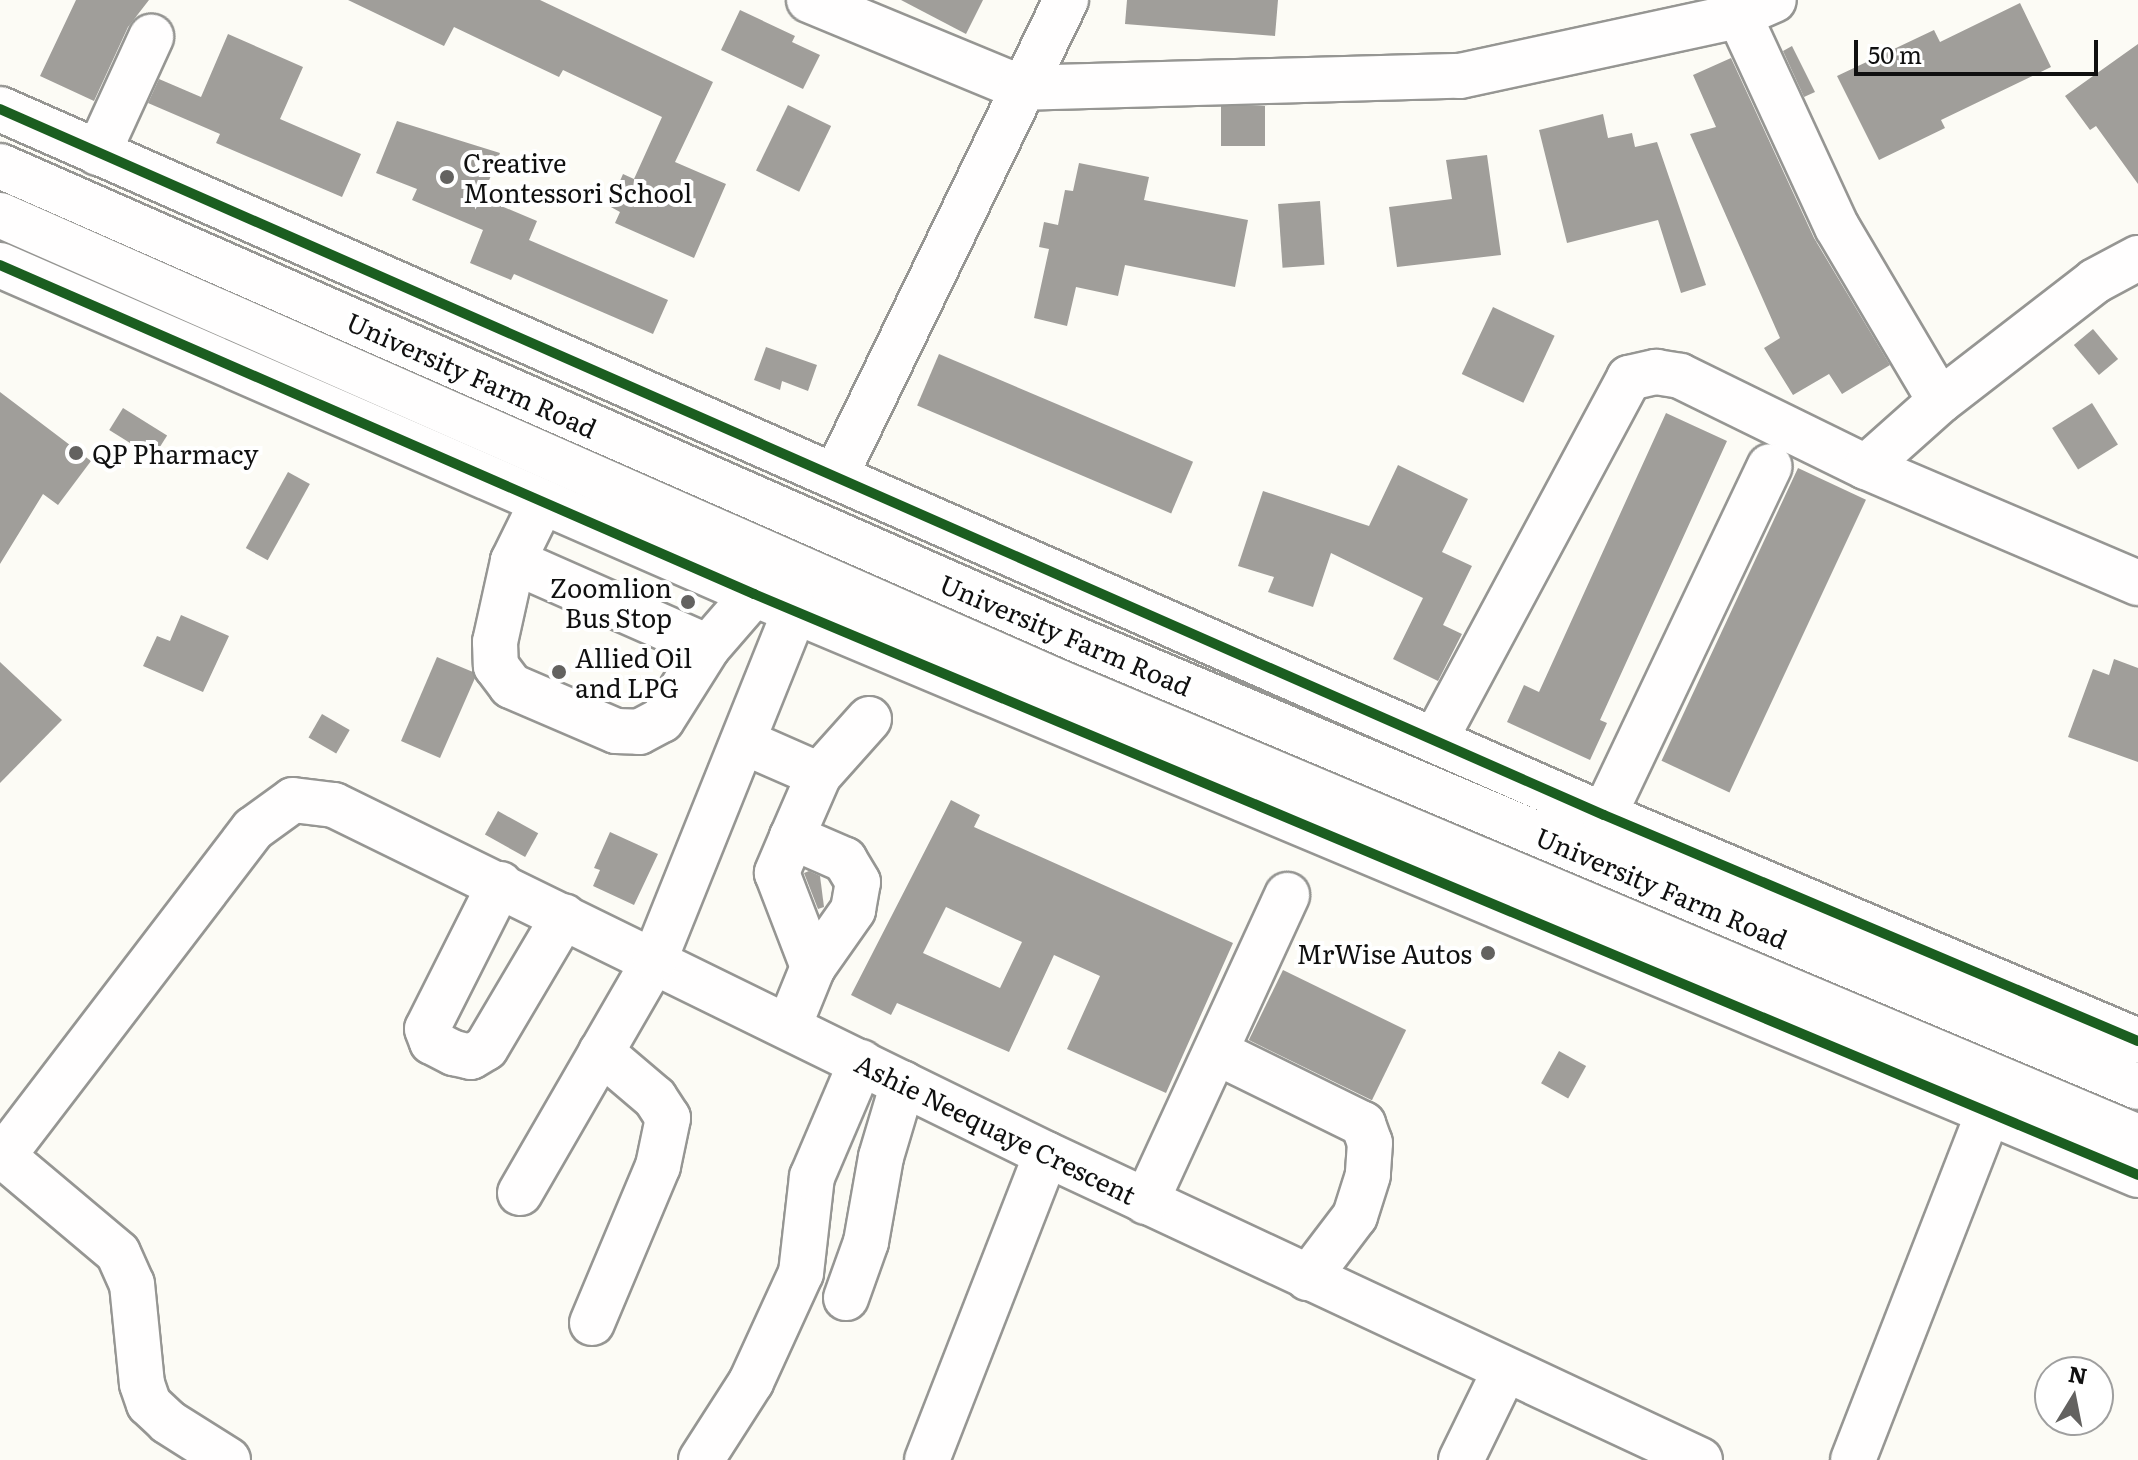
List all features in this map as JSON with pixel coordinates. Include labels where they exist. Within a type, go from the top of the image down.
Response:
[{"type":"street","points":[[809,0],[1021,88],[1460,76],[1748,5],[1837,227],[1940,401]]},
{"type":"street","points":[[836,475],[1066,0]]},
{"type":"street","points":[[98,153],[151,37]]},
{"type":"street","points":[[0,109],[1604,815],[2138,1041]]},
{"type":"street","name":"University Farm Road","points":[[0,166],[1063,634],[2138,1087]]},
{"type":"street","points":[[67,195],[42,234],[5,276],[2138,1175]]},
{"type":"street","name":"University Farm Road","points":[[0,215],[1059,682],[2138,1137]]},
{"type":"street","points":[[1866,467],[1940,401],[2095,281],[2138,258]]},
{"type":"street","points":[[1435,740],[1629,378],[1656,372],[1680,376],[1866,467],[2138,583]]},
{"type":"street","points":[[1604,815],[1770,466]]},
{"type":"street","points":[[542,502],[513,561],[495,642],[496,666],[511,686],[616,731],[639,732],[662,720],[708,647],[754,594]]},
{"type":"street","points":[[513,561],[708,647]]},
{"type":"street","points":[[520,1193],[655,959],[795,610]]},
{"type":"street","points":[[813,967],[777,873],[819,775],[869,719]]},
{"type":"street","points":[[744,742],[819,775]]},
{"type":"street","name":"Ashie Neequaye Crescent","points":[[2,1158],[253,829],[293,800],[334,805],[655,959],[1146,1202],[1504,1372],[1700,1460]]},
{"type":"street","points":[[789,1026],[813,967],[853,910],[858,882],[845,860],[792,837]]},
{"type":"street","points":[[500,884],[427,1029],[432,1042],[454,1053],[471,1057],[486,1048],[564,916]]},
{"type":"street","points":[[1146,1202],[1287,895]]},
{"type":"street","points":[[592,1323],[658,1166],[668,1118],[655,1098],[601,1052]]},
{"type":"street","points":[[1216,1052],[1363,1124],[1370,1143],[1368,1175],[1355,1216],[1308,1278]]},
{"type":"street","points":[[701,1460],[751,1382],[801,1273],[812,1177],[861,1062]]},
{"type":"street","points":[[846,1298],[866,1242],[881,1157],[903,1083]]},
{"type":"street","points":[[1853,1460],[1989,1112]]},
{"type":"street","points":[[927,1460],[1046,1154]]},
{"type":"street","points":[[2,1158],[118,1253],[132,1284],[142,1384],[149,1404],[168,1422],[228,1460]]},
{"type":"street","points":[[1461,1460],[1504,1372]]},
{"type":"building","points":[[76,0],[149,0],[128,27],[94,101],[40,76]]},
{"type":"building","points":[[348,0],[540,0],[713,82],[675,162],[726,184],[694,258],[615,223],[620,212],[609,206],[623,174],[634,179],[662,117],[563,70],[559,77],[454,27],[444,46]]},
{"type":"building","points":[[901,0],[983,0],[966,34]]},
{"type":"building","points":[[1127,0],[1278,0],[1275,36],[1125,24]]},
{"type":"building","points":[[2020,3],[2051,67],[1941,120],[1945,128],[1879,160],[1837,76],[1934,30],[1940,42]]},
{"type":"building","points":[[740,10],[795,36],[792,42],[820,55],[803,89],[721,50]]},
{"type":"building","points":[[228,34],[303,67],[280,119],[361,154],[342,197],[216,143],[220,134],[148,103],[159,79],[201,97]]},
{"type":"building","points":[[2138,44],[2138,184],[2096,126],[2090,130],[2065,96]]},
{"type":"building","points":[[1792,46],[1815,92],[1804,97],[1783,51]]},
{"type":"building","points":[[1731,58],[1814,238],[1890,365],[1842,394],[1829,374],[1793,395],[1764,348],[1780,338],[1690,134],[1716,127],[1693,75]]},
{"type":"building","points":[[788,105],[831,126],[799,192],[756,171]]},
{"type":"building","points":[[1221,106],[1265,106],[1265,146],[1221,146]]},
{"type":"building","points":[[1603,114],[1608,138],[1632,133],[1635,147],[1657,142],[1706,285],[1681,293],[1658,220],[1567,243],[1539,130]]},
{"type":"building","points":[[397,121],[500,153],[482,198],[537,221],[529,240],[668,300],[653,334],[514,274],[511,280],[470,263],[483,230],[412,200],[417,189],[376,173]]},
{"type":"building","points":[[1487,155],[1501,255],[1397,267],[1389,207],[1452,199],[1446,160]]},
{"type":"building","points":[[1079,163],[1149,177],[1144,200],[1248,220],[1235,287],[1125,265],[1118,296],[1076,287],[1067,326],[1034,318],[1049,249],[1039,247],[1044,222],[1058,225],[1065,190],[1073,191]]},
{"type":"building","points":[[1320,201],[1324,265],[1283,268],[1278,204]]},
{"type":"building","points":[[1493,307],[1555,336],[1523,403],[1462,374]]},
{"type":"building","points":[[2093,329],[2118,359],[2099,375],[2074,345]]},
{"type":"building","points":[[766,347],[817,365],[808,391],[782,381],[780,390],[754,380]]},
{"type":"building","points":[[939,354],[1193,462],[1171,513],[917,406]]},
{"type":"building","points":[[0,392],[91,461],[58,505],[43,494],[0,564]]},
{"type":"building","points":[[2092,403],[2118,445],[2078,469],[2052,428]]},
{"type":"building","points":[[123,408],[167,436],[153,458],[109,430]]},
{"type":"building","points":[[1666,413],[1727,441],[1600,720],[1607,723],[1590,760],[1507,722],[1524,685],[1539,692]]},
{"type":"building","points":[[1398,465],[1468,499],[1442,552],[1472,566],[1443,625],[1462,634],[1438,681],[1393,659],[1423,598],[1331,553],[1313,607],[1268,592],[1274,577],[1238,566],[1263,491],[1369,526]]},
{"type":"building","points":[[1798,468],[1866,500],[1729,792],[1661,761]]},
{"type":"building","points":[[288,472],[310,484],[268,560],[246,548]]},
{"type":"building","points":[[181,615],[229,636],[203,692],[143,666],[157,636],[170,641]]},
{"type":"building","points":[[437,657],[473,672],[475,678],[440,758],[401,741]]},
{"type":"building","points":[[2114,659],[2138,668],[2138,762],[2068,737],[2093,669],[2109,675]]},
{"type":"building","points":[[0,662],[62,720],[0,783]]},
{"type":"building","points":[[322,714],[350,730],[336,753],[308,737]]},
{"type":"building","points":[[951,800],[980,815],[974,827],[1233,943],[1166,1093],[1067,1049],[1100,976],[1054,955],[1009,1052],[897,1003],[891,1015],[851,995]],"holes":[[[946,907],[1022,942],[1000,988],[923,953]]]},
{"type":"building","points":[[498,811],[538,833],[525,857],[485,835]]},
{"type":"building","points":[[610,832],[658,854],[634,905],[593,886],[600,870],[594,868]]},
{"type":"building","points":[[809,871],[820,876],[824,907],[818,909],[804,873]]},
{"type":"building","points":[[1283,970],[1406,1030],[1372,1100],[1249,1040]]},
{"type":"building","points":[[1559,1051],[1586,1066],[1568,1098],[1541,1083]]},
{"type":"cycle path","points":[[0,109],[1604,815],[2138,1041]]},
{"type":"cycle path","points":[[0,265],[754,594],[2138,1175]]},
{"type":"place","name":"Creative Montessori School","points":[[447,177]]},
{"type":"place","name":"QP Pharmacy","points":[[76,453]]},
{"type":"place","name":"Zoomlion Bus Stop","points":[[688,602]]},
{"type":"place","name":"Allied Oil and LPG","points":[[559,672]]},
{"type":"place","name":"MrWise Autos","points":[[1488,953]]}]
